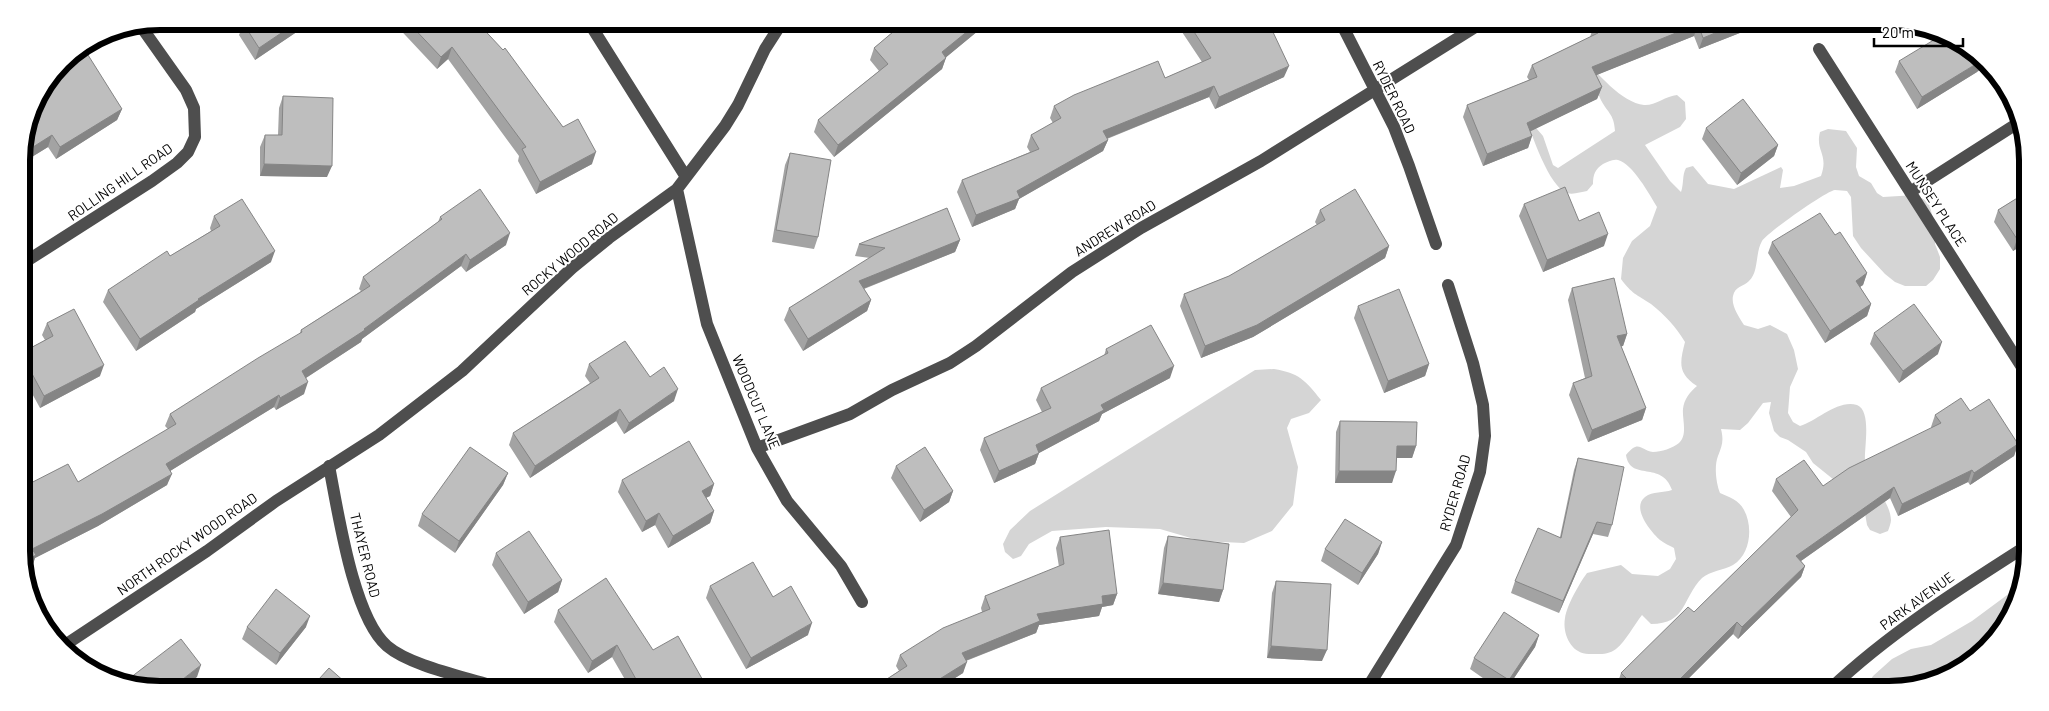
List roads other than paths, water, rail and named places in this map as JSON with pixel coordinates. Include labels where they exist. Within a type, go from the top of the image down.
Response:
[{"type":"street","points":[[594,30],[686,177]]},
{"type":"street","name":"ROCKY WOOD ROAD","points":[[329,466],[379,435],[462,371],[572,268],[677,189],[725,126],[746,89],[765,49],[777,30]]},
{"type":"street","name":"RYDER ROAD","points":[[1344,30],[1394,127],[1436,244]]},
{"type":"street","name":"ANDREW ROAD","points":[[757,448],[850,414],[892,390],[950,363],[976,346],[1072,272],[1141,228],[1261,161],[1470,30]]},
{"type":"street","name":"ROLLING HILL ROAD","points":[[30,259],[152,180],[177,163],[188,152],[195,137],[194,108],[186,90],[144,31]]},
{"type":"street","name":"MUNSEY PLACE","points":[[1819,49],[2019,362]]},
{"type":"street","points":[[1910,192],[2014,126]]},
{"type":"street","name":"WOODCUT LANE","points":[[677,189],[706,324],[757,448],[787,501],[841,566],[862,602]]},
{"type":"street","name":"RYDER ROAD","points":[[1372,681],[1456,545],[1480,472],[1484,436],[1483,405],[1473,363],[1448,285]]},
{"type":"street","name":"NORTH ROCKY WOOD ROAD","points":[[68,643],[207,551],[276,501],[329,466]]},
{"type":"street","name":"THAYER ROAD","points":[[329,466],[351,571],[366,617],[377,636],[387,646],[401,655],[478,681]]},
{"type":"street","name":"PARK AVENUE","points":[[1840,681],[1889,639],[1952,594],[2019,551]]}]
